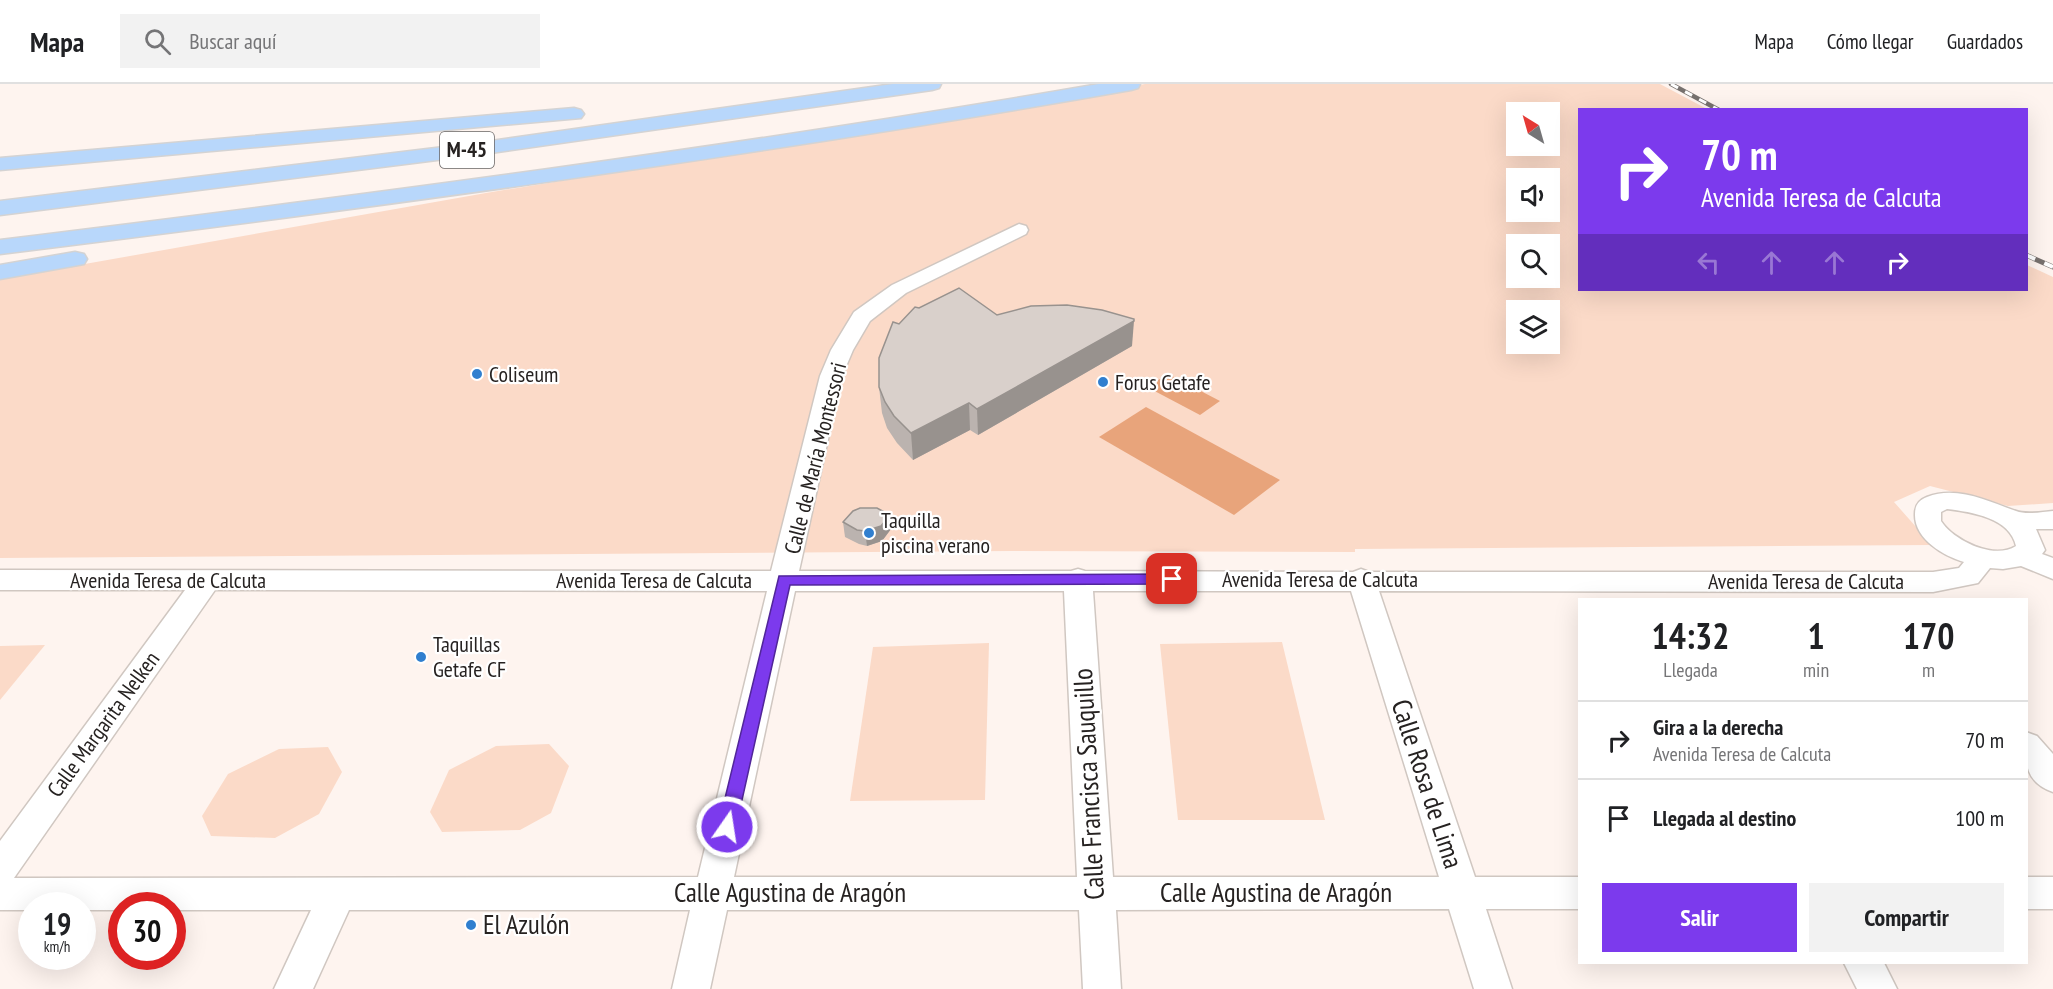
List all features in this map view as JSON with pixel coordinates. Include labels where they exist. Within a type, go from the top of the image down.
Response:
[{"type":"highway","points":[[61,178],[804,84]]},
{"type":"highway","points":[[0,247],[486,185],[826,134],[1131,84]]},
{"type":"highway","name":"M-45","points":[[0,224],[480,164],[731,129],[941,89]]},
{"type":"highway","name":"M-45","points":[[0,208],[941,89]]},
{"type":"highway","points":[[0,164],[591,112]]},
{"type":"highway","points":[[76,238],[338,191],[578,155],[731,129]]},
{"type":"highway","points":[[0,272],[486,185]]},
{"type":"street","name":"Calle de María Montessori","points":[[691,989],[831,376],[851,333],[862,317],[899,289],[1019,230]]},
{"type":"street","points":[[1947,501],[1963,502],[1997,512],[2024,531],[2030,541],[2031,550],[2025,557],[2014,561],[1983,558],[1949,544],[1928,524],[1925,515],[1928,508],[1936,503],[1947,501]]},
{"type":"street","points":[[2011,521],[2053,520]]},
{"type":"street","points":[[2025,557],[2053,568]]},
{"type":"street","name":"Avenida Teresa de Calcuta","points":[[0,580],[1361,579],[1646,590],[1901,590],[1968,576],[1983,558]]},
{"type":"street","name":"Calle Francisca Sauquillo","points":[[1078,579],[1102,989]]},
{"type":"street","name":"Calle Rosa de Lima","points":[[1361,579],[1493,989]]},
{"type":"street","name":"Calle Margarita Nelken","points":[[0,869],[207,580]]},
{"type":"street","points":[[2028,747],[2053,778]]},
{"type":"street","name":"Calle Agustina de Aragón","points":[[0,894],[1578,893]]},
{"type":"street","points":[[2028,893],[2053,893]]},
{"type":"street","points":[[292,989],[338,894]]},
{"type":"street","points":[[1864,964],[1878,989]]},
{"type":"shaded area","points":[[1145,84],[1660,84],[1705,108],[1578,108],[1578,291],[2028,291],[2028,265],[2053,277],[2053,503],[2008,506],[1930,486],[1894,502],[1932,545],[1355,549],[1355,552],[1012,551],[0,558],[0,279],[486,193],[1054,101]]},
{"type":"shaded area","points":[[1168,374],[1220,401],[1200,415],[1147,387]]},
{"type":"shaded area","points":[[1146,407],[1280,480],[1234,515],[1099,437]]},
{"type":"shaded area","points":[[1282,642],[1325,820],[1178,820],[1160,644]]},
{"type":"shaded area","points":[[989,643],[985,800],[850,801],[873,647]]},
{"type":"shaded area","points":[[45,645],[0,700],[0,646]]},
{"type":"shaded area","points":[[549,744],[569,766],[551,813],[520,830],[442,832],[430,812],[449,770],[496,746]]},
{"type":"shaded area","points":[[328,747],[342,772],[319,814],[275,838],[211,836],[202,816],[228,774],[279,749]]},
{"type":"building","name":"Forus Getafe","points":[[959,288],[997,315],[1031,306],[1067,305],[1102,310],[1134,319],[1134,321],[977,409],[969,403],[911,433],[894,416],[885,402],[879,387],[879,358],[893,322],[899,324],[915,307],[919,308]]},
{"type":"building","points":[[860,508],[877,508],[890,515],[881,526],[865,531],[857,530],[843,522],[853,511]]},
{"type":"railway","points":[[1671,84],[1715,108]]},
{"type":"railway","points":[[2028,256],[2053,267]]},
{"type":"place","name":"Coliseum","points":[[477,374]]},
{"type":"place","name":"Forus Getafe","points":[[1103,382]]},
{"type":"place","name":"Taquilla piscina verano","points":[[869,533]]},
{"type":"place","name":"Taquillas Getafe CF","points":[[421,657]]},
{"type":"place","name":"El Azulón","points":[[471,925]]},
{"type":"route","points":[[727,827],[784,580],[1172,579]]}]
